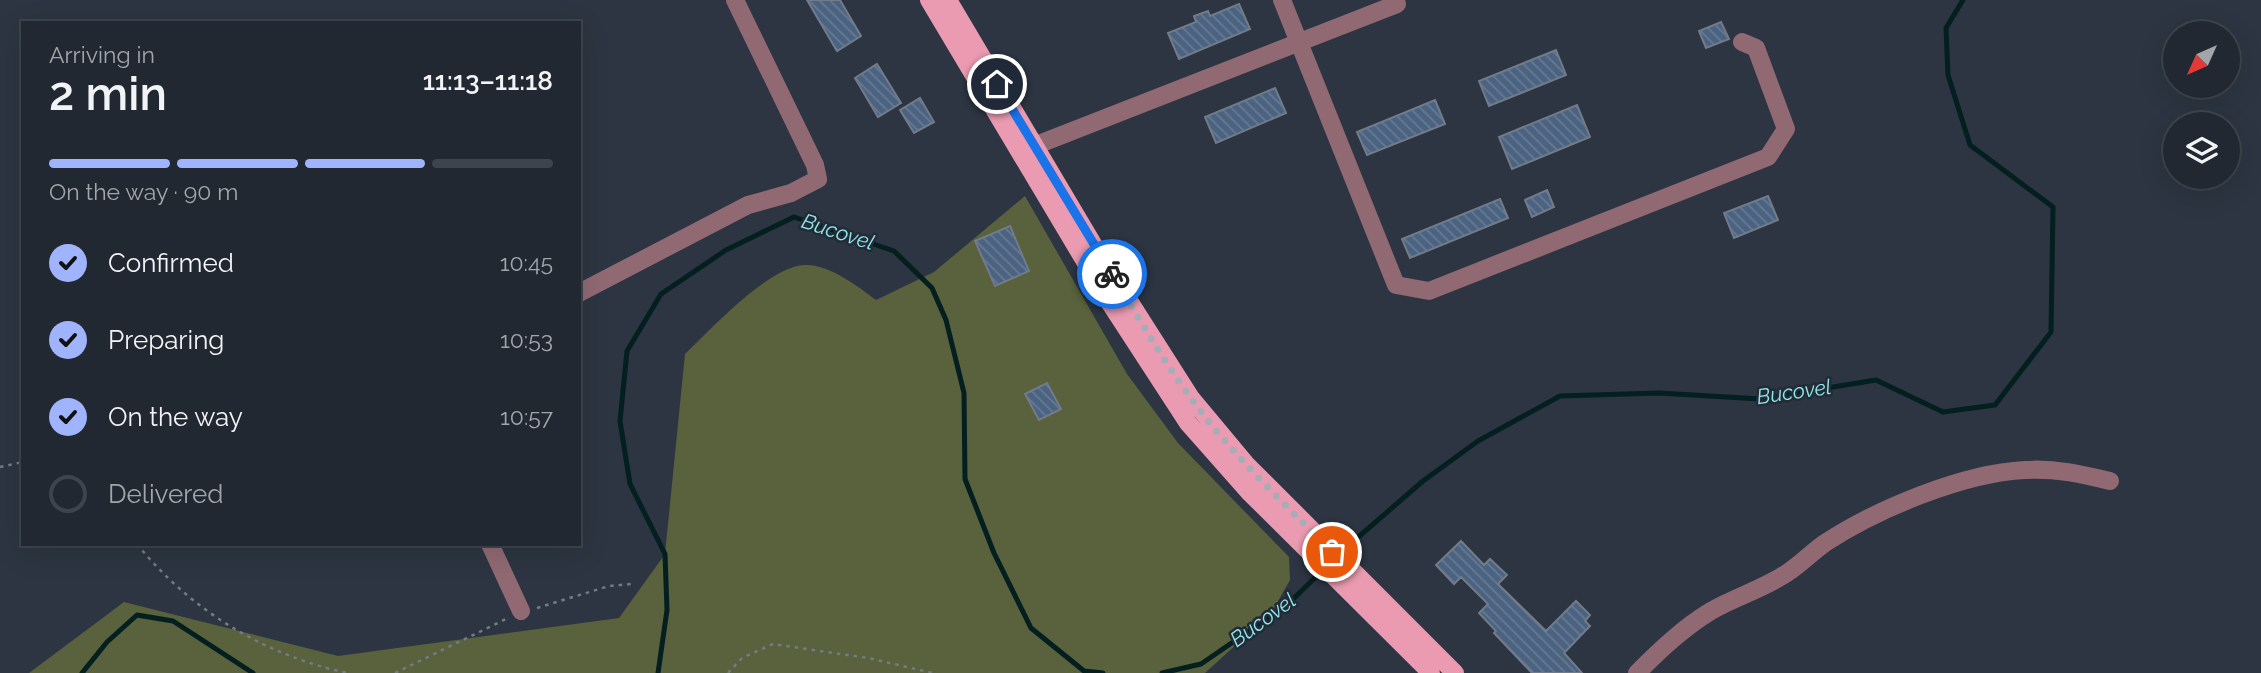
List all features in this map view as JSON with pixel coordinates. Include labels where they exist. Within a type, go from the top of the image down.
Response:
[{"type":"main road","points":[[929,0],[1163,388],[1213,453],[1291,522],[1381,612],[1455,673]]},
{"type":"main road","points":[[948,0],[1034,146],[1191,398],[1291,522]]},
{"type":"main road","points":[[1381,612],[1431,673]]},
{"type":"street","points":[[581,292],[748,205],[792,193],[818,179],[815,165],[735,0]]},
{"type":"street","points":[[1282,0],[1396,285],[1429,291],[1768,157],[1786,129],[1756,48],[1742,42]]},
{"type":"street","points":[[1034,146],[1397,4]]},
{"type":"street","points":[[1637,673],[1660,650],[1712,610],[1771,582],[1826,543],[1908,502],[1975,479],[2024,470],[2070,471],[2110,481]]},
{"type":"street","points":[[491,546],[521,611]]},
{"type":"path","points":[[0,467],[21,462]]},
{"type":"path","points":[[139,546],[160,573],[214,616],[258,643],[318,667],[346,673]]},
{"type":"path","points":[[729,673],[742,658],[773,644],[868,658],[933,673]]},
{"type":"green space","points":[[1025,196],[1127,374],[1178,443],[1289,557],[1290,580],[1272,612],[1205,673],[29,673],[124,602],[338,656],[619,618],[665,554],[685,354],[757,287],[790,268],[813,265],[823,268],[843,277],[876,300],[934,272]]},
{"type":"building","points":[[807,0],[840,0],[861,36],[837,51]]},
{"type":"building","points":[[1239,4],[1250,29],[1179,59],[1168,33],[1196,22],[1194,16],[1208,11],[1210,16]]},
{"type":"building","points":[[1721,22],[1729,39],[1706,48],[1699,31]]},
{"type":"building","points":[[1556,50],[1566,75],[1489,106],[1479,81]]},
{"type":"building","points":[[877,64],[901,103],[878,117],[855,78]]},
{"type":"building","points":[[1275,88],[1286,113],[1216,143],[1205,117]]},
{"type":"building","points":[[920,98],[934,122],[914,133],[900,110]]},
{"type":"building","points":[[1435,100],[1445,124],[1367,155],[1357,132]]},
{"type":"building","points":[[1577,105],[1590,137],[1512,169],[1499,137]]},
{"type":"building","points":[[1547,190],[1554,207],[1532,217],[1525,200]]},
{"type":"building","points":[[1768,196],[1778,220],[1734,238],[1724,213]]},
{"type":"building","points":[[1500,199],[1508,218],[1410,258],[1402,239]]},
{"type":"building","points":[[1010,226],[1029,271],[995,286],[975,241]]},
{"type":"building","points":[[1047,383],[1061,409],[1039,420],[1025,394]]},
{"type":"building","points":[[1461,541],[1484,565],[1490,559],[1507,575],[1498,584],[1546,631],[1576,601],[1590,615],[1585,621],[1590,626],[1564,653],[1582,673],[1532,673],[1494,633],[1496,631],[1479,613],[1488,604],[1461,577],[1454,584],[1436,565]]},
{"type":"waterway","name":"Bucovel","points":[[1341,552],[1423,481],[1478,441],[1560,396],[1659,393],[1760,399],[1876,380],[1943,412],[1995,405],[2051,332],[2053,207],[1970,145],[1948,75],[1946,28],[1963,0]]},
{"type":"waterway","name":"Bucovel","points":[[658,673],[667,610],[665,554],[630,484],[620,421],[627,351],[661,294],[726,250],[794,217],[894,251],[932,288],[946,320],[964,393],[965,479],[994,553],[1031,628],[1084,671],[1103,673]]},
{"type":"waterway","name":"Bucovel","points":[[1162,673],[1201,664],[1287,605],[1324,569]]},
{"type":"waterway","name":"Bucovel","points":[[82,673],[107,642],[137,615],[173,621],[253,673]]},
{"type":"way so far","points":[[1112,274],[1170,367],[1204,415],[1246,464],[1332,552]]},
{"type":"route","points":[[997,84],[1112,274]]}]
